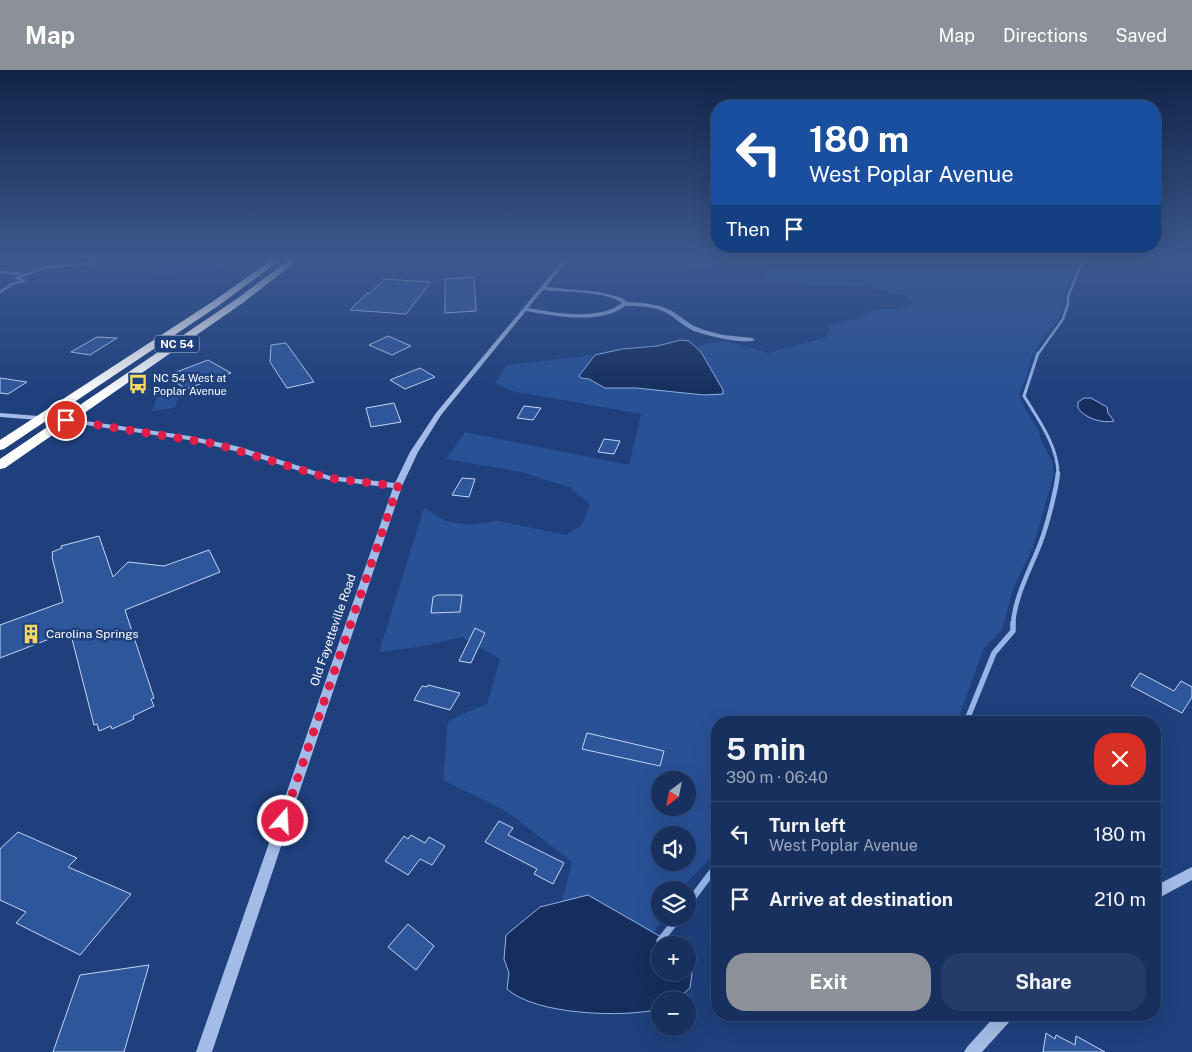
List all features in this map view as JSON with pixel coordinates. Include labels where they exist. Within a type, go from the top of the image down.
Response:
[{"type":"highway","name":"NC 54","points":[[0,446],[214,305]]},
{"type":"highway","name":"NC 54","points":[[0,465],[234,305]]},
{"type":"street","name":"Old Fayetteville Road","points":[[204,1052],[398,486],[414,452],[438,414],[527,305]]},
{"type":"street","points":[[524,309],[578,316],[609,312],[619,309],[623,305]]},
{"type":"street","points":[[646,305],[676,315],[694,329],[717,336],[752,340]]},
{"type":"street","points":[[0,415],[66,420],[207,442],[255,454],[328,478],[398,486]]},
{"type":"street","points":[[1161,890],[1192,873]]},
{"type":"street","points":[[972,1052],[1000,1021]]},
{"type":"shaded area","points":[[911,305],[1064,305],[1058,320],[1042,339],[1029,363],[1028,373],[1019,394],[1025,409],[1038,429],[1041,440],[1052,462],[1054,474],[1033,547],[1013,589],[1002,630],[984,648],[959,716],[711,716],[711,858],[688,881],[651,881],[651,926],[658,926],[653,933],[588,895],[562,902],[572,862],[506,811],[443,780],[448,721],[487,704],[500,659],[462,637],[419,647],[379,652],[424,508],[446,521],[468,525],[498,521],[566,535],[581,526],[590,505],[571,488],[521,472],[446,459],[465,432],[629,465],[641,414],[511,391],[495,382],[507,365],[595,355],[581,378],[589,379],[605,388],[723,390],[696,347],[727,341],[768,353],[824,338],[831,331],[828,325],[855,319],[875,309],[898,309]]},
{"type":"shaded area","points":[[681,340],[689,341],[701,352],[723,390],[723,394],[704,395],[636,388],[605,388],[579,376],[595,355],[622,349],[657,346]]},
{"type":"shaded area","points":[[179,395],[175,408],[152,411],[157,397]]},
{"type":"shaded area","points":[[1084,398],[1091,398],[1107,407],[1108,413],[1114,421],[1099,421],[1081,412],[1078,408],[1078,402]]},
{"type":"shaded area","points":[[588,895],[660,936],[651,936],[651,981],[691,981],[690,988],[686,991],[651,991],[651,1011],[644,1012],[580,1012],[558,1009],[520,998],[507,989],[509,973],[504,959],[506,935],[540,907]]},
{"type":"building","points":[[355,305],[413,305],[406,314],[350,310]]},
{"type":"building","points":[[445,305],[476,305],[476,311],[445,313]]},
{"type":"building","points":[[388,336],[411,346],[392,355],[369,345]]},
{"type":"building","points":[[97,337],[117,338],[90,355],[71,352]]},
{"type":"building","points":[[286,343],[314,382],[287,388],[270,362],[271,345]]},
{"type":"building","points":[[208,360],[231,373],[186,389],[166,376]]},
{"type":"building","points":[[420,368],[435,377],[405,389],[390,380]]},
{"type":"building","points":[[0,378],[27,382],[8,394],[0,393]]},
{"type":"building","points":[[394,403],[401,422],[371,427],[366,408]]},
{"type":"building","points":[[524,406],[541,408],[533,420],[517,418]]},
{"type":"building","points":[[604,439],[620,441],[614,454],[598,452]]},
{"type":"building","points":[[462,478],[475,479],[469,497],[452,495]]},
{"type":"building","name":"Carolina Springs","points":[[99,536],[113,577],[128,562],[164,566],[209,550],[220,572],[125,610],[154,698],[151,699],[154,706],[133,716],[134,719],[112,729],[111,726],[99,731],[97,724],[94,725],[70,631],[0,658],[0,625],[63,602],[52,552],[62,548],[61,546]]},
{"type":"building","points":[[438,595],[462,595],[460,612],[431,613],[433,597]]},
{"type":"building","points":[[475,628],[485,633],[471,663],[459,661]]},
{"type":"building","points":[[1140,673],[1174,691],[1181,681],[1192,687],[1192,697],[1182,713],[1131,686]]},
{"type":"building","points":[[428,685],[460,693],[450,710],[414,700],[422,686],[427,687]]},
{"type":"building","points":[[587,733],[664,751],[660,766],[582,749]]},
{"type":"building","points":[[499,821],[513,828],[508,835],[564,863],[553,884],[534,874],[537,869],[485,842]]},
{"type":"building","points":[[18,832],[77,858],[68,867],[131,894],[80,955],[16,923],[26,912],[0,900],[0,849]]},
{"type":"building","points":[[411,835],[425,843],[429,837],[445,846],[432,865],[420,859],[408,875],[385,861],[404,836],[408,839]]},
{"type":"building","points":[[408,924],[434,946],[416,970],[388,947]]},
{"type":"building","points":[[149,965],[124,1052],[53,1052],[80,975]]},
{"type":"building","points":[[1046,1033],[1055,1039],[1056,1035],[1075,1045],[1076,1036],[1105,1052],[1043,1052]]},
{"type":"waterway","points":[[1038,354],[1063,319],[1068,305]]},
{"type":"waterway","points":[[1038,353],[1024,396],[1051,443],[1055,453],[1058,473]]},
{"type":"waterway","points":[[1013,624],[1020,593],[1045,528],[1058,473]]},
{"type":"waterway","points":[[968,716],[994,653],[1013,631],[1013,624]]},
{"type":"waterway","points":[[696,893],[711,873]]},
{"type":"waterway","points":[[664,936],[672,926]]},
{"type":"place","name":"NC 54 West at Poplar Avenue","points":[[138,384]]},
{"type":"place","name":"Carolina Springs","points":[[31,634]]},
{"type":"route","points":[[66,420],[177,436],[216,444],[268,458],[314,475],[342,481],[398,486],[283,821]]}]
